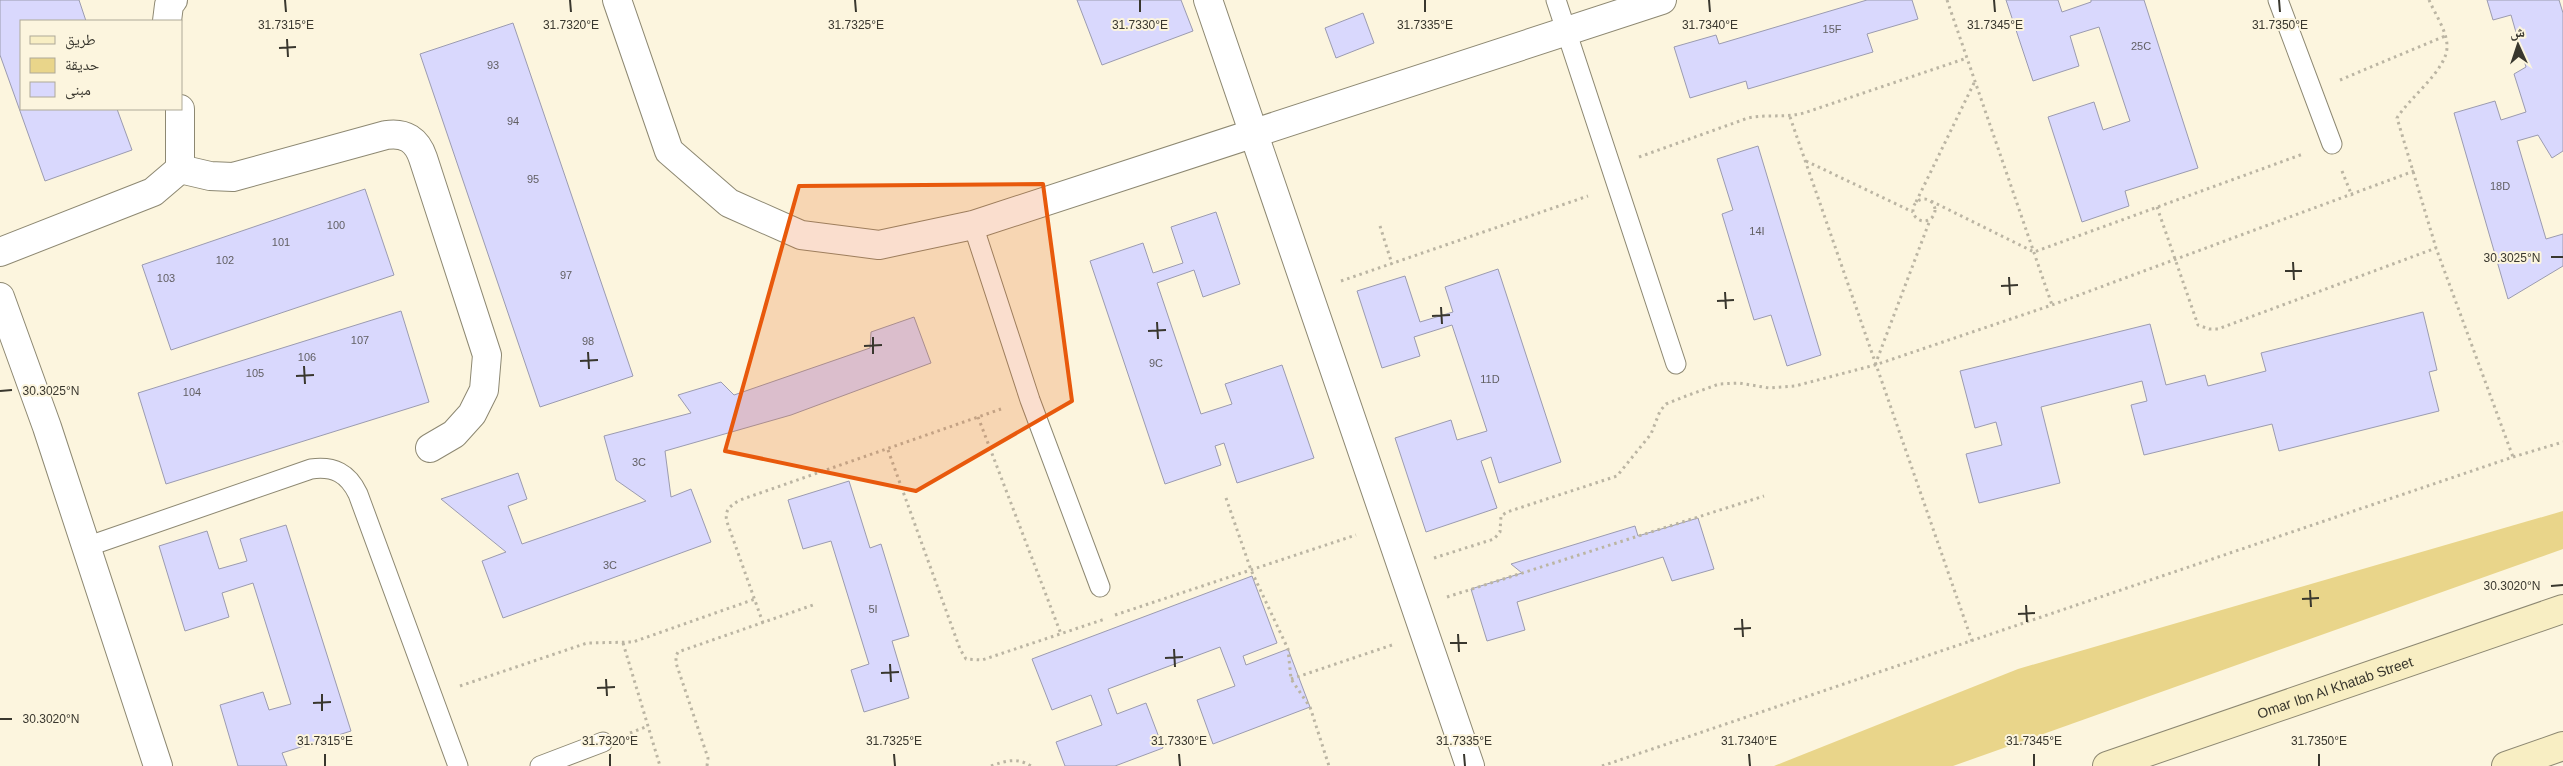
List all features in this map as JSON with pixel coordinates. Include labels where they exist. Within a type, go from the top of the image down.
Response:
[{"type":"street","points":[[617,0],[669,151],[729,203],[800,235],[879,245],[973,225],[1566,29],[1662,0]]},
{"type":"street","points":[[1208,0],[1470,766]]},
{"type":"street","points":[[0,252],[153,192],[180,169],[180,110]]},
{"type":"street","points":[[180,169],[210,176],[233,177],[386,134],[406,136],[414,141],[420,148],[487,355],[484,390],[472,414],[454,434],[430,448]]},
{"type":"street","points":[[0,297],[47,427],[158,766]]},
{"type":"street","name":"Omar Ibn Al Khatab Street","points":[[2107,766],[2563,609]]},
{"type":"street","points":[[2506,766],[2563,746]]},
{"type":"lane","points":[[1556,0],[1676,364]]},
{"type":"lane","points":[[2278,0],[2332,144]]},
{"type":"lane","points":[[973,225],[1030,400],[1100,587]]},
{"type":"lane","points":[[86,547],[311,469],[326,467],[340,472],[351,480],[358,494],[458,766]]},
{"type":"lane","points":[[540,766],[603,742]]},
{"type":"path","points":[[1947,0],[2052,305]]},
{"type":"path","points":[[2429,0],[2445,36],[2448,48],[2443,63],[2403,107],[2397,118],[2436,248],[2513,457]]},
{"type":"path","points":[[2311,91],[2445,36]]},
{"type":"path","points":[[1611,168],[1748,118],[1762,115],[1790,117],[1967,58]]},
{"type":"path","points":[[1913,212],[1916,202],[1975,82]]},
{"type":"path","points":[[1790,117],[1972,641]]},
{"type":"path","points":[[1916,202],[1920,199],[1931,201],[2034,252],[2332,144]]},
{"type":"path","points":[[1806,161],[1913,212],[1919,220],[1930,220]]},
{"type":"path","points":[[1402,568],[1494,539],[1500,532],[1501,516],[1507,512],[1617,476],[1651,434],[1656,417],[1666,404],[1719,384],[1780,388],[1875,365],[2052,305],[2414,171]]},
{"type":"path","points":[[1308,293],[1617,186]]},
{"type":"path","points":[[1875,365],[1935,211],[1931,201]]},
{"type":"path","points":[[2157,206],[2198,324],[2209,329],[2218,329],[2436,248]]},
{"type":"path","points":[[1380,226],[1392,264]]},
{"type":"path","points":[[763,623],[725,516],[730,506],[740,500],[1030,400]]},
{"type":"path","points":[[978,417],[1061,634]]},
{"type":"path","points":[[1602,766],[2513,457],[2563,442]]},
{"type":"path","points":[[1416,607],[1764,496]]},
{"type":"path","points":[[1226,498],[1251,570],[1288,649],[1291,679],[1310,707],[1329,766]]},
{"type":"path","points":[[432,696],[587,643],[597,641],[633,642],[755,599]]},
{"type":"path","points":[[707,766],[708,758],[676,663],[678,652],[813,605]]},
{"type":"path","points":[[1291,679],[1425,634]]},
{"type":"path","points":[[622,643],[660,766]]},
{"type":"path","points":[[991,766],[1010,760],[1020,761],[1031,766]]},
{"type":"highlighted area","points":[[1043,184],[1072,401],[916,491],[725,451],[799,186]]},
{"type":"green space","points":[[2563,511],[2563,549],[1953,766],[1774,766],[2018,669]]},
{"type":"building","points":[[0,0],[79,0],[86,20],[20,20],[20,110],[117,110],[132,150],[45,181],[0,55]]},
{"type":"building","points":[[1077,0],[1181,0],[1193,31],[1102,65]]},
{"type":"building","points":[[1867,0],[1912,0],[1918,19],[1867,34],[1873,52],[1748,89],[1746,81],[1690,98],[1674,47],[1716,35],[1719,44]]},
{"type":"building","points":[[2006,0],[2058,0],[2062,12],[2091,2],[2091,0],[2144,0],[2198,168],[2125,191],[2129,206],[2082,222],[2048,117],[2094,102],[2103,130],[2130,121],[2099,27],[2070,36],[2079,66],[2033,81]]},
{"type":"building","points":[[2487,0],[2559,0],[2563,13],[2563,151],[2552,158],[2538,135],[2517,141],[2546,239],[2563,234],[2563,266],[2508,299],[2454,113],[2495,101],[2501,120],[2526,112],[2514,74],[2526,67],[2511,15],[2493,20]]},
{"type":"building","points":[[1363,13],[1374,43],[1336,58],[1325,28]]},
{"type":"building","points":[[513,23],[633,376],[540,407],[420,54]]},
{"type":"building","points":[[1758,146],[1821,355],[1787,366],[1771,315],[1754,320],[1722,214],[1733,210],[1717,159]]},
{"type":"building","points":[[365,189],[394,275],[171,350],[142,265]]},
{"type":"building","points":[[1216,212],[1240,284],[1203,297],[1194,270],[1157,283],[1201,414],[1232,404],[1225,384],[1282,365],[1314,458],[1237,483],[1224,443],[1215,446],[1221,465],[1165,484],[1090,261],[1143,243],[1153,273],[1183,263],[1171,227]]},
{"type":"building","points":[[1498,269],[1561,462],[1499,483],[1491,457],[1481,461],[1497,508],[1426,532],[1395,438],[1451,420],[1457,440],[1487,431],[1452,325],[1414,337],[1420,356],[1382,368],[1357,291],[1405,276],[1420,322],[1453,312],[1445,287]]},
{"type":"building","points":[[401,311],[429,402],[166,484],[138,393]]},
{"type":"building","points":[[2423,312],[2437,370],[2429,372],[2439,411],[2279,451],[2272,424],[2144,455],[2131,405],[2147,401],[2142,381],[2041,407],[2060,483],[1979,503],[1966,454],[2002,445],[1996,422],[1975,428],[1960,371],[2150,324],[2166,385],[2205,375],[2208,386],[2266,371],[2261,353]]},
{"type":"building","points":[[914,317],[931,363],[791,415],[665,451],[671,497],[691,489],[711,542],[503,618],[482,561],[506,552],[441,499],[518,473],[527,499],[508,506],[522,544],[646,501],[616,480],[604,436],[691,413],[678,395],[721,382],[734,395],[870,348],[871,332]]},
{"type":"building","points":[[849,481],[870,548],[881,544],[909,636],[892,641],[909,698],[864,712],[851,670],[869,664],[831,541],[803,549],[788,500]]},
{"type":"building","points":[[1698,518],[1714,569],[1672,581],[1663,557],[1517,602],[1525,630],[1487,641],[1471,589],[1522,573],[1511,564],[1635,526],[1638,536]]},
{"type":"building","points":[[286,525],[351,731],[282,753],[287,766],[238,766],[220,705],[263,692],[269,710],[291,704],[253,583],[222,593],[229,617],[185,631],[159,546],[207,531],[219,569],[247,561],[240,539]]},
{"type":"building","points":[[1252,576],[1277,643],[1243,656],[1246,665],[1288,649],[1310,707],[1213,744],[1197,700],[1235,686],[1220,647],[1108,689],[1117,714],[1146,703],[1163,748],[1115,766],[1065,766],[1056,742],[1102,725],[1091,695],[1052,710],[1032,659]]}]
